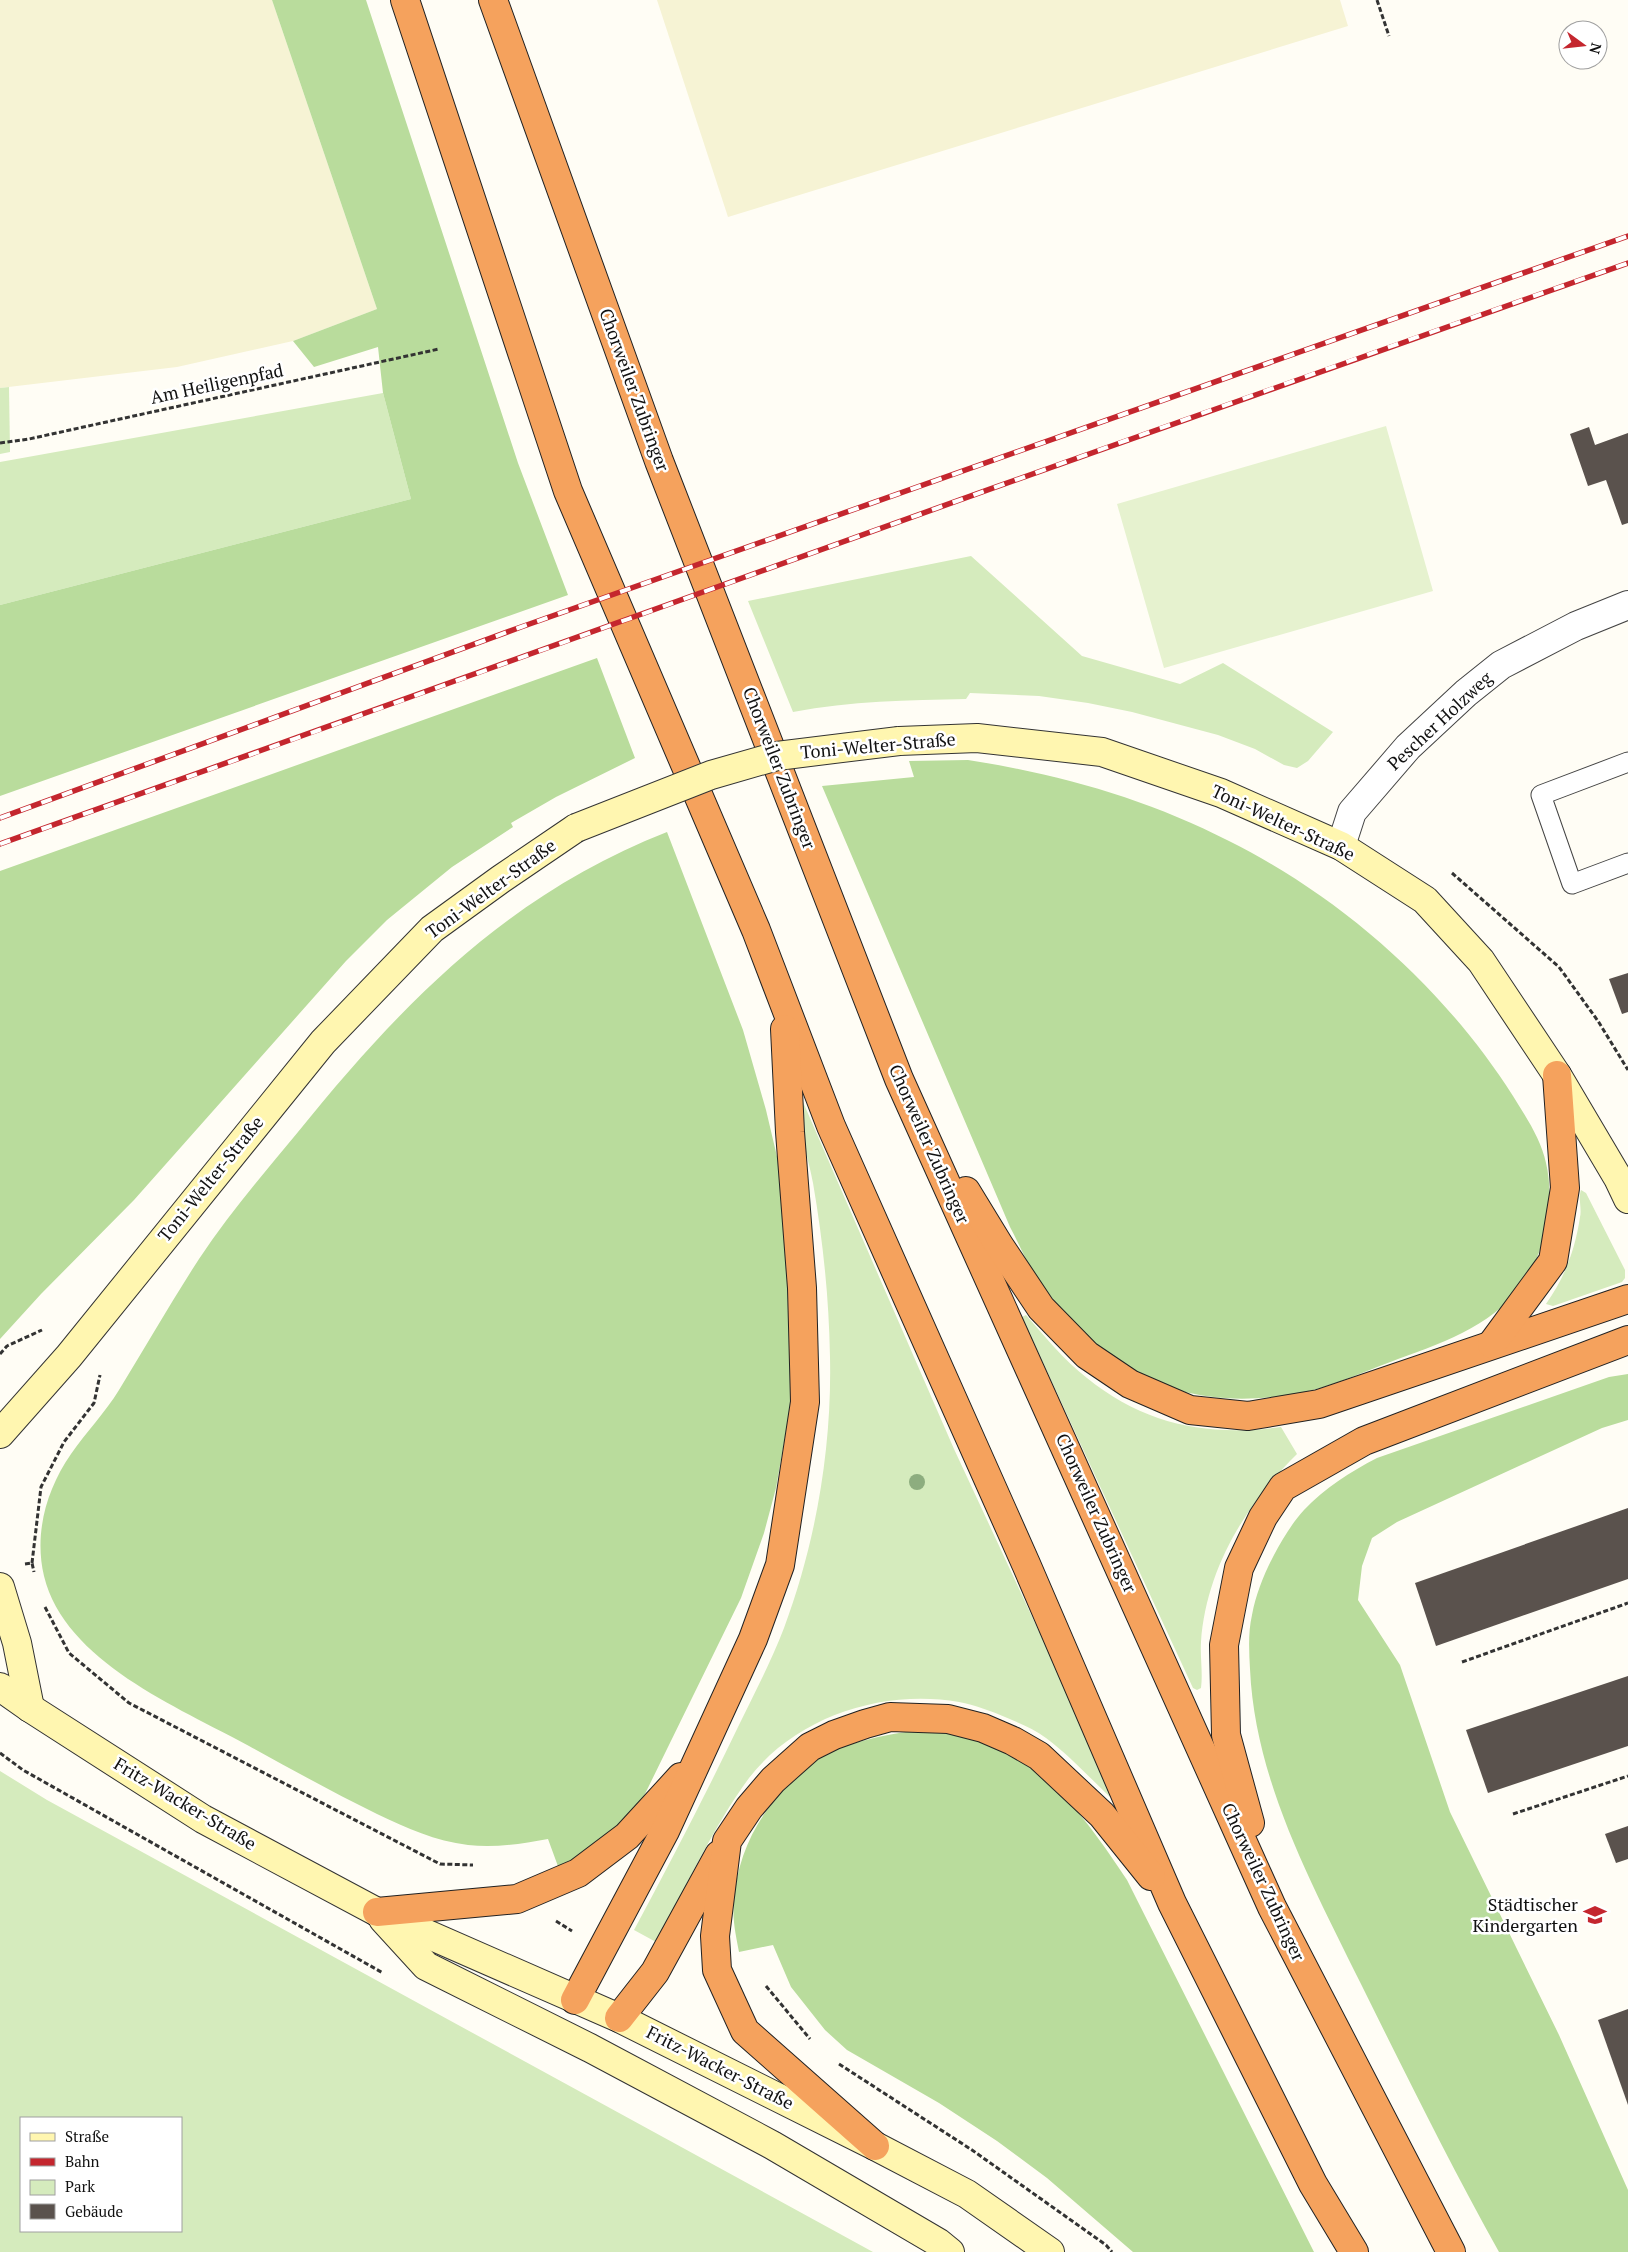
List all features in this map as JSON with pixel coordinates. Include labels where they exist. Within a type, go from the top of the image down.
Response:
[{"type":"highway","points":[[405,0],[568,491],[756,930],[831,1126],[1026,1564],[1172,1903],[1313,2184],[1354,2252]]},
{"type":"highway","name":"Chorweiler Zubringer","points":[[493,0],[659,461],[899,1079],[1272,1907],[1451,2252]]},
{"type":"highway","points":[[575,2000],[666,1831],[753,1639],[780,1565],[805,1402],[802,1288],[790,1132],[784,1005]]},
{"type":"highway","points":[[1492,1344],[1553,1261],[1565,1188],[1557,1075]]},
{"type":"highway","points":[[899,1079],[999,1245],[1041,1308],[1087,1355],[1130,1384],[1190,1410],[1248,1416],[1319,1404],[1628,1299]]},
{"type":"highway","points":[[1272,1907],[1226,1735],[1224,1646],[1239,1568],[1263,1518],[1283,1487],[1364,1441],[1628,1340]]},
{"type":"highway","points":[[619,2018],[655,1972],[727,1841],[749,1808],[773,1780],[810,1748],[834,1735],[890,1717],[948,1719],[983,1728],[1013,1741],[1038,1756],[1102,1815],[1172,1903]]},
{"type":"highway","points":[[376,1912],[518,1899],[578,1873],[627,1836],[697,1759]]},
{"type":"highway","points":[[727,1841],[714,1936],[717,1970],[745,2032],[875,2146]]},
{"type":"street","name":"Pescher Holzweg","points":[[1341,846],[1352,812],[1408,747],[1466,693],[1501,665],[1576,626],[1628,607]]},
{"type":"street","name":"Toni-Welter-Straße","points":[[1,1439],[323,1042],[432,929],[576,828],[711,775],[777,756],[899,741],[977,738],[1102,752],[1221,793],[1341,846],[1425,900],[1481,961],[1557,1075],[1618,1178],[1628,1200]]},
{"type":"street","points":[[0,1587],[17,1643],[30,1708]]},
{"type":"street","name":"Fritz-Wacker-Straße","points":[[0,1687],[204,1819],[376,1912],[619,2018],[875,2146],[967,2194],[1050,2252]]},
{"type":"street","name":"Fritz-Wacker-Straße","points":[[376,1912],[426,1966],[587,2047],[772,2145],[939,2243],[950,2252]]},
{"type":"street","points":[[575,2000],[587,2047],[619,2018]]},
{"type":"lane","points":[[1628,762],[1541,796],[1572,884],[1628,863]]},
{"type":"path","points":[[1377,0],[1389,36]]},
{"type":"path","name":"Am Heiligenpfad","points":[[0,442],[29,439],[439,349]]},
{"type":"path","points":[[0,1354],[7,1346]]},
{"type":"path","points":[[32,1563],[41,1487],[64,1442],[94,1403]]},
{"type":"path","points":[[1462,1662],[1628,1603]]},
{"type":"path","points":[[1513,1814],[1628,1776]]},
{"type":"shaded area","points":[[0,0],[272,0],[377,309],[293,341],[177,367],[0,388]]},
{"type":"shaded area","points":[[657,0],[1340,0],[1348,26],[728,217]]},
{"type":"green space","points":[[272,0],[366,0],[518,463],[568,595],[0,796],[0,605],[411,499],[383,393],[378,347],[314,367],[293,341],[377,309]]},
{"type":"green space","points":[[9,387],[10,452],[0,454],[0,388]]},
{"type":"green space","points":[[383,393],[411,499],[0,605],[0,462]]},
{"type":"green space","points":[[1386,426],[1433,591],[1164,668],[1117,504]]},
{"type":"green space","points":[[971,556],[1082,656],[1180,684],[1223,663],[1333,732],[1308,761],[1297,768],[1284,765],[1255,749],[1218,735],[1132,712],[1039,696],[970,693],[966,699],[858,703],[793,712],[748,601]]},
{"type":"green space","points":[[597,658],[635,758],[556,797],[511,823],[513,827],[452,867],[387,920],[346,961],[134,1200],[41,1294],[0,1339],[0,871]]},
{"type":"green space","points":[[968,760],[1036,773],[1102,790],[1166,813],[1229,841],[1271,864],[1312,890],[1388,950],[1423,983],[1456,1019],[1486,1057],[1528,1120],[1544,1154],[1549,1183],[1549,1204],[1542,1244],[1532,1268],[1519,1289],[1503,1306],[1485,1320],[1466,1331],[1349,1378],[1311,1391],[1257,1398],[1218,1397],[1181,1391],[1147,1378],[1116,1360],[1087,1337],[1060,1307],[1034,1273],[1010,1227],[822,786],[914,777],[909,761]]},
{"type":"green space","points":[[667,832],[743,1030],[766,1110],[779,1165],[785,1207],[793,1352],[790,1408],[776,1488],[764,1533],[741,1598],[643,1798],[615,1836],[559,1869],[548,1839],[488,1846],[456,1843],[421,1833],[345,1798],[158,1698],[128,1679],[99,1657],[75,1633],[56,1606],[44,1576],[40,1544],[44,1513],[62,1468],[114,1398],[178,1291],[222,1226],[338,1084],[420,996],[463,956],[509,920],[558,887],[610,857]]},
{"type":"green space","points":[[798,1101],[803,1102],[954,1449],[1114,1793],[1110,1797],[1071,1759],[1041,1735],[1016,1722],[977,1706],[930,1699],[901,1700],[872,1704],[844,1712],[816,1723],[791,1738],[769,1756],[749,1778],[711,1838],[656,1942],[634,1930],[713,1778],[779,1641],[805,1562],[820,1494],[825,1460],[830,1391],[828,1313],[820,1226],[813,1183],[803,1141]]},
{"type":"green space","points":[[1581,1190],[1586,1193],[1625,1270],[1625,1278],[1622,1282],[1553,1306],[1546,1304],[1559,1284],[1572,1252],[1578,1229]]},
{"type":"green space","points":[[1026,1315],[1070,1364],[1109,1394],[1132,1407],[1178,1424],[1203,1428],[1254,1430],[1281,1427],[1297,1454],[1261,1494],[1232,1539],[1220,1564],[1204,1615],[1201,1642],[1201,1688],[1197,1690],[1193,1688],[1022,1317]]},
{"type":"green space","points":[[1628,1374],[1628,1420],[1602,1428],[1397,1522],[1372,1538],[1362,1566],[1358,1600],[1400,1665],[1450,1812],[1559,2035],[1628,2190],[1628,2252],[1499,2252],[1445,2152],[1323,1908],[1289,1831],[1274,1791],[1254,1711],[1249,1655],[1251,1621],[1264,1577],[1274,1555],[1288,1532],[1312,1502],[1348,1475],[1377,1458],[1609,1377]]},
{"type":"green space","points":[[923,1730],[953,1734],[982,1742],[1001,1749],[1021,1760],[1056,1788],[1087,1824],[1127,1880],[1314,2252],[1133,2252],[1047,2178],[997,2141],[939,2103],[847,2050],[825,2030],[791,1987],[773,1945],[739,1952],[734,1908],[740,1864],[755,1830],[776,1798],[806,1768],[834,1750],[878,1737]]},
{"type":"green space","points":[[0,1771],[47,1800],[873,2252],[0,2252]]},
{"type":"building","points":[[1589,427],[1595,445],[1628,433],[1628,523],[1622,525],[1606,480],[1588,486],[1570,434]]},
{"type":"building","points":[[1628,973],[1628,1012],[1622,1014],[1609,979]]},
{"type":"building","points":[[1628,1508],[1628,1579],[1436,1646],[1415,1583]]},
{"type":"building","points":[[1628,1676],[1628,1746],[1488,1793],[1466,1730]]},
{"type":"building","points":[[1628,1826],[1628,1859],[1616,1863],[1605,1834]]},
{"type":"building","points":[[1628,2009],[1628,2105],[1598,2020]]},
{"type":"railway","points":[[0,818],[521,627],[1628,236]]},
{"type":"railway","points":[[0,844],[1220,407],[1628,263]]},
{"type":"place","name":"Städtischer Kindergarten","points":[[1595,1915]]}]
